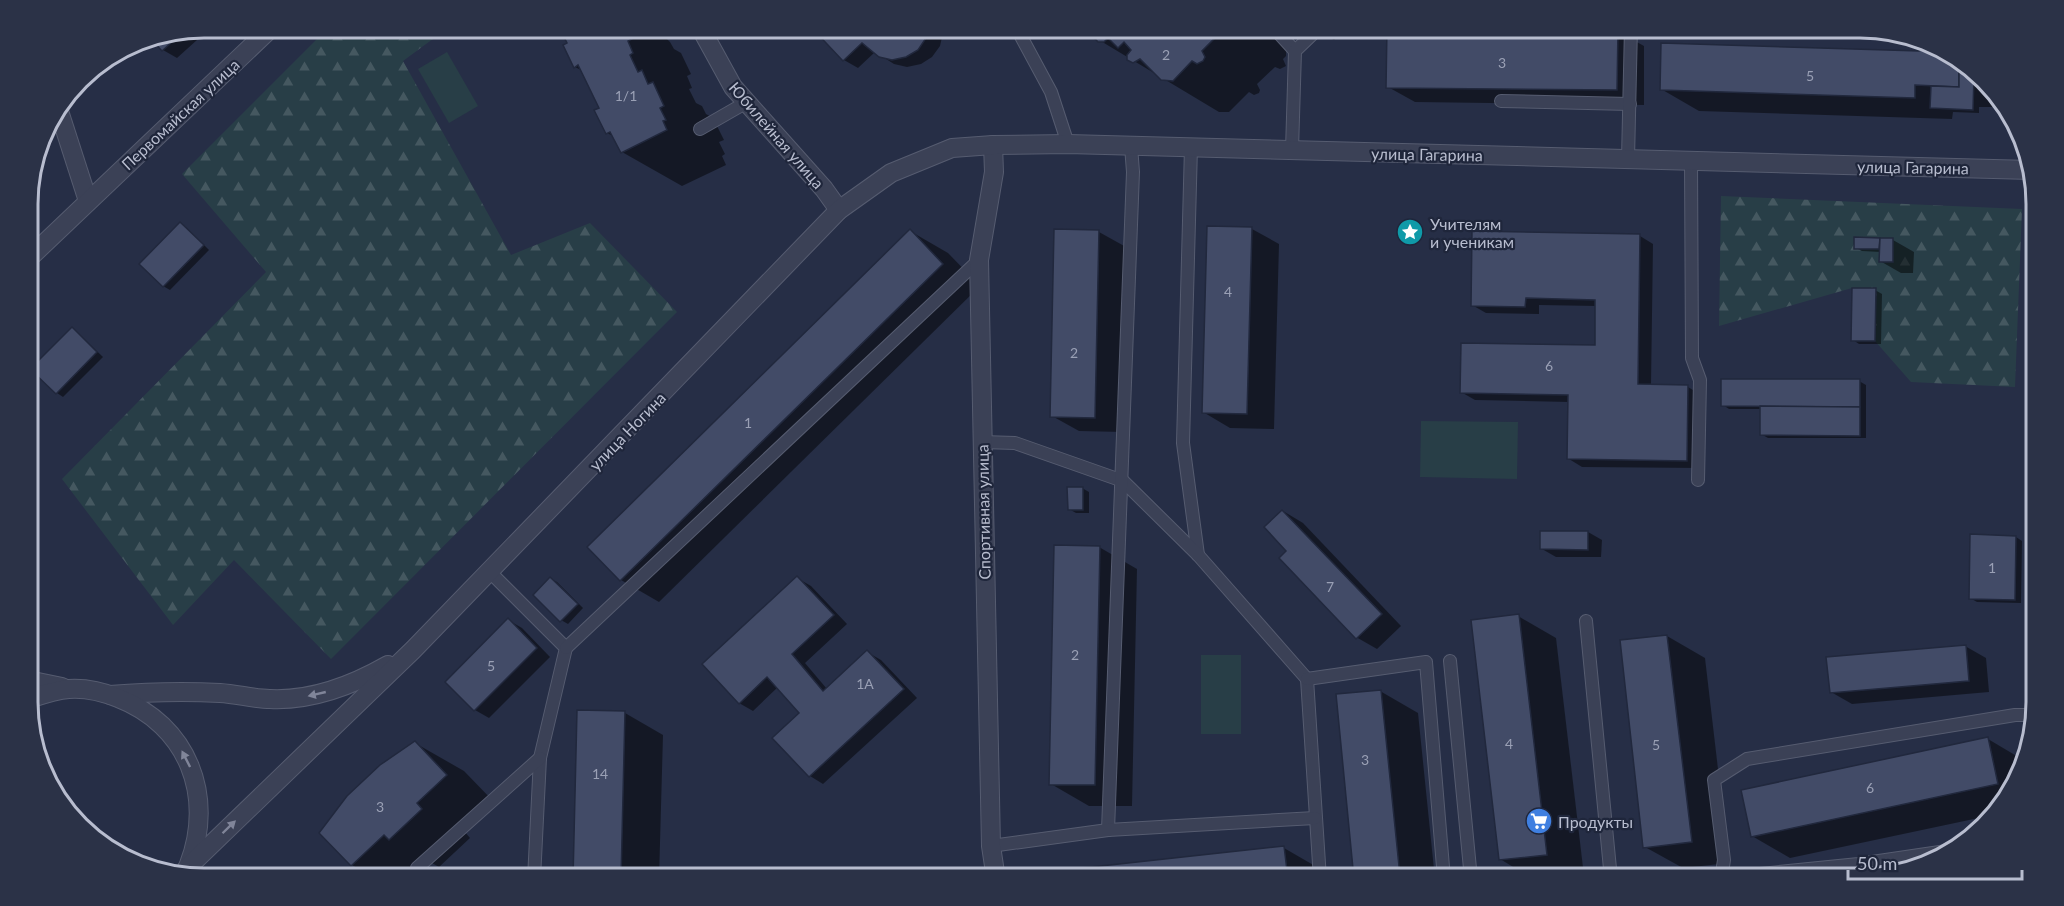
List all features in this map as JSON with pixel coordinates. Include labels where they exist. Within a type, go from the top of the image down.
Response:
[{"type":"street","name":"Первомайская улица","points":[[38,249],[260,38]]},
{"type":"street","name":"Юбилейная улица","points":[[706,38],[734,87],[824,189],[839,210]]},
{"type":"street","points":[[61,119],[88,201]]},
{"type":"street","name":"улица Гагарина","points":[[839,210],[891,173],[952,148],[993,145],[1068,144],[2023,170]]},
{"type":"street","name":"Спортивная улица","points":[[993,145],[994,172],[980,260],[990,846],[994,868]]},
{"type":"street","name":"улица Ногина","points":[[413,650],[839,210]]},
{"type":"street","points":[[38,682],[110,695],[161,692],[222,694],[271,700],[304,697],[338,689],[372,674],[413,650]]},
{"type":"street","points":[[189,867],[413,650]]},
{"type":"street","points":[[38,697],[70,689]]},
{"type":"street","points":[[110,695],[139,708],[165,728],[189,763],[196,784],[199,826],[195,848],[187,867]]},
{"type":"lane","points":[[1022,38],[1051,92],[1068,144]]},
{"type":"lane","points":[[1283,38],[1295,51],[1292,150]]},
{"type":"lane","points":[[1295,51],[1309,38]]},
{"type":"lane","points":[[1628,159],[1631,38]]},
{"type":"lane","points":[[1501,101],[1630,104]]},
{"type":"lane","points":[[700,129],[747,102]]},
{"type":"lane","points":[[1108,830],[1123,481],[1133,172],[1131,146]]},
{"type":"lane","points":[[1191,147],[1183,443],[1198,555]]},
{"type":"lane","points":[[1691,161],[1692,358],[1700,380],[1698,480]]},
{"type":"lane","points":[[535,868],[540,758],[566,648],[980,260]]},
{"type":"lane","points":[[982,442],[1015,443],[1123,481],[1198,555],[1307,679],[1319,868]]},
{"type":"lane","points":[[490,572],[566,648]]},
{"type":"lane","points":[[1586,621],[1610,868]]},
{"type":"lane","points":[[1450,661],[1470,868]]},
{"type":"lane","points":[[1307,679],[1426,662],[1443,868]]},
{"type":"lane","points":[[1723,868],[1724,860],[1714,780],[1747,759],[2015,715],[2026,716]]},
{"type":"lane","points":[[417,868],[540,758]]},
{"type":"lane","points":[[990,846],[1108,830],[1315,818]]},
{"type":"green space","points":[[318,38],[434,38],[403,61],[511,255],[590,223],[677,312],[331,659],[234,560],[173,625],[62,479],[266,272],[182,174]]},
{"type":"green space","points":[[447,52],[478,106],[449,123],[418,69]]},
{"type":"green space","points":[[1721,196],[2022,209],[2015,387],[1911,382],[1875,341],[1875,288],[1852,288],[1719,326]]},
{"type":"green space","points":[[1421,421],[1518,422],[1517,479],[1420,477]]},
{"type":"green space","points":[[1201,655],[1241,655],[1241,734],[1201,734]]},
{"type":"building","points":[[564,38],[632,38],[628,41],[633,53],[630,55],[638,72],[642,70],[648,84],[653,82],[664,106],[660,108],[666,120],[663,121],[667,130],[621,153],[610,132],[606,134],[594,110],[599,108],[578,65],[574,68],[563,45],[567,43]]},
{"type":"building","points":[[821,38],[926,38],[918,50],[906,57],[892,60],[879,57],[862,43],[843,61]]},
{"type":"building","points":[[1094,38],[1108,38],[1104,42],[1098,42]]},
{"type":"building","points":[[1108,38],[1215,38],[1202,51],[1205,57],[1203,61],[1197,64],[1192,61],[1173,81],[1161,80],[1140,59],[1133,63],[1127,60],[1127,55],[1131,50],[1124,42],[1118,48]]},
{"type":"building","points":[[1387,38],[1618,38],[1617,90],[1386,88]]},
{"type":"building","points":[[174,41],[162,51],[156,45]]},
{"type":"building","points":[[1661,43],[1919,51],[1919,48],[1924,50],[1959,71],[1959,87],[1915,85],[1915,98],[1660,90]]},
{"type":"building","points":[[1959,71],[1974,83],[1973,110],[1930,108],[1931,86],[1959,87]]},
{"type":"building","points":[[180,222],[204,245],[163,287],[139,264]]},
{"type":"building","points":[[1207,226],[1252,227],[1247,414],[1202,413]]},
{"type":"building","points":[[910,229],[943,264],[620,581],[587,547]]},
{"type":"building","points":[[1054,229],[1099,230],[1095,418],[1050,417]]},
{"type":"building","points":[[1472,231],[1640,234],[1638,384],[1688,385],[1687,461],[1567,459],[1568,395],[1460,393],[1461,343],[1595,345],[1595,300],[1526,298],[1525,307],[1471,306]]},
{"type":"building","points":[[1854,237],[1880,238],[1879,249],[1854,249]]},
{"type":"building","points":[[1880,238],[1893,238],[1893,262],[1879,262]]},
{"type":"building","points":[[1852,288],[1876,288],[1875,341],[1851,341]]},
{"type":"building","points":[[72,327],[97,352],[56,394],[38,377],[38,361]]},
{"type":"building","points":[[1721,379],[1860,379],[1860,407],[1721,406]]},
{"type":"building","points":[[1760,406],[1860,407],[1860,436],[1760,435]]},
{"type":"building","points":[[1067,487],[1083,487],[1083,510],[1068,510]]},
{"type":"building","points":[[1282,510],[1382,614],[1356,639],[1279,558],[1286,551],[1264,527]]},
{"type":"building","points":[[1540,531],[1588,531],[1588,550],[1540,549]]},
{"type":"building","points":[[1970,534],[2016,536],[2015,600],[1969,599]]},
{"type":"building","points":[[1054,545],[1100,546],[1095,785],[1049,785]]},
{"type":"building","points":[[797,576],[834,615],[792,654],[823,691],[867,650],[904,689],[809,777],[772,738],[799,713],[767,677],[739,704],[702,664]]},
{"type":"building","points":[[550,577],[578,604],[560,622],[533,595]]},
{"type":"building","points":[[1519,614],[1547,855],[1499,860],[1471,620]]},
{"type":"building","points":[[508,618],[537,648],[474,711],[445,682]]},
{"type":"building","points":[[1667,635],[1692,842],[1643,848],[1620,640]]},
{"type":"building","points":[[1966,645],[1969,681],[1830,693],[1826,657]]},
{"type":"building","points":[[1381,690],[1399,868],[1353,868],[1336,694]]},
{"type":"building","points":[[577,710],[625,711],[621,868],[573,868]]},
{"type":"building","points":[[1988,737],[1998,784],[1751,837],[1741,790]]},
{"type":"building","points":[[415,741],[447,775],[417,803],[422,809],[389,840],[384,835],[351,866],[319,833],[347,796],[380,765]]},
{"type":"building","points":[[1284,846],[1287,868],[1083,868]]},
{"type":"place","name":"Учителям и ученикам","points":[[1410,232]]},
{"type":"place","name":"Продукты","points":[[1539,821]]}]
